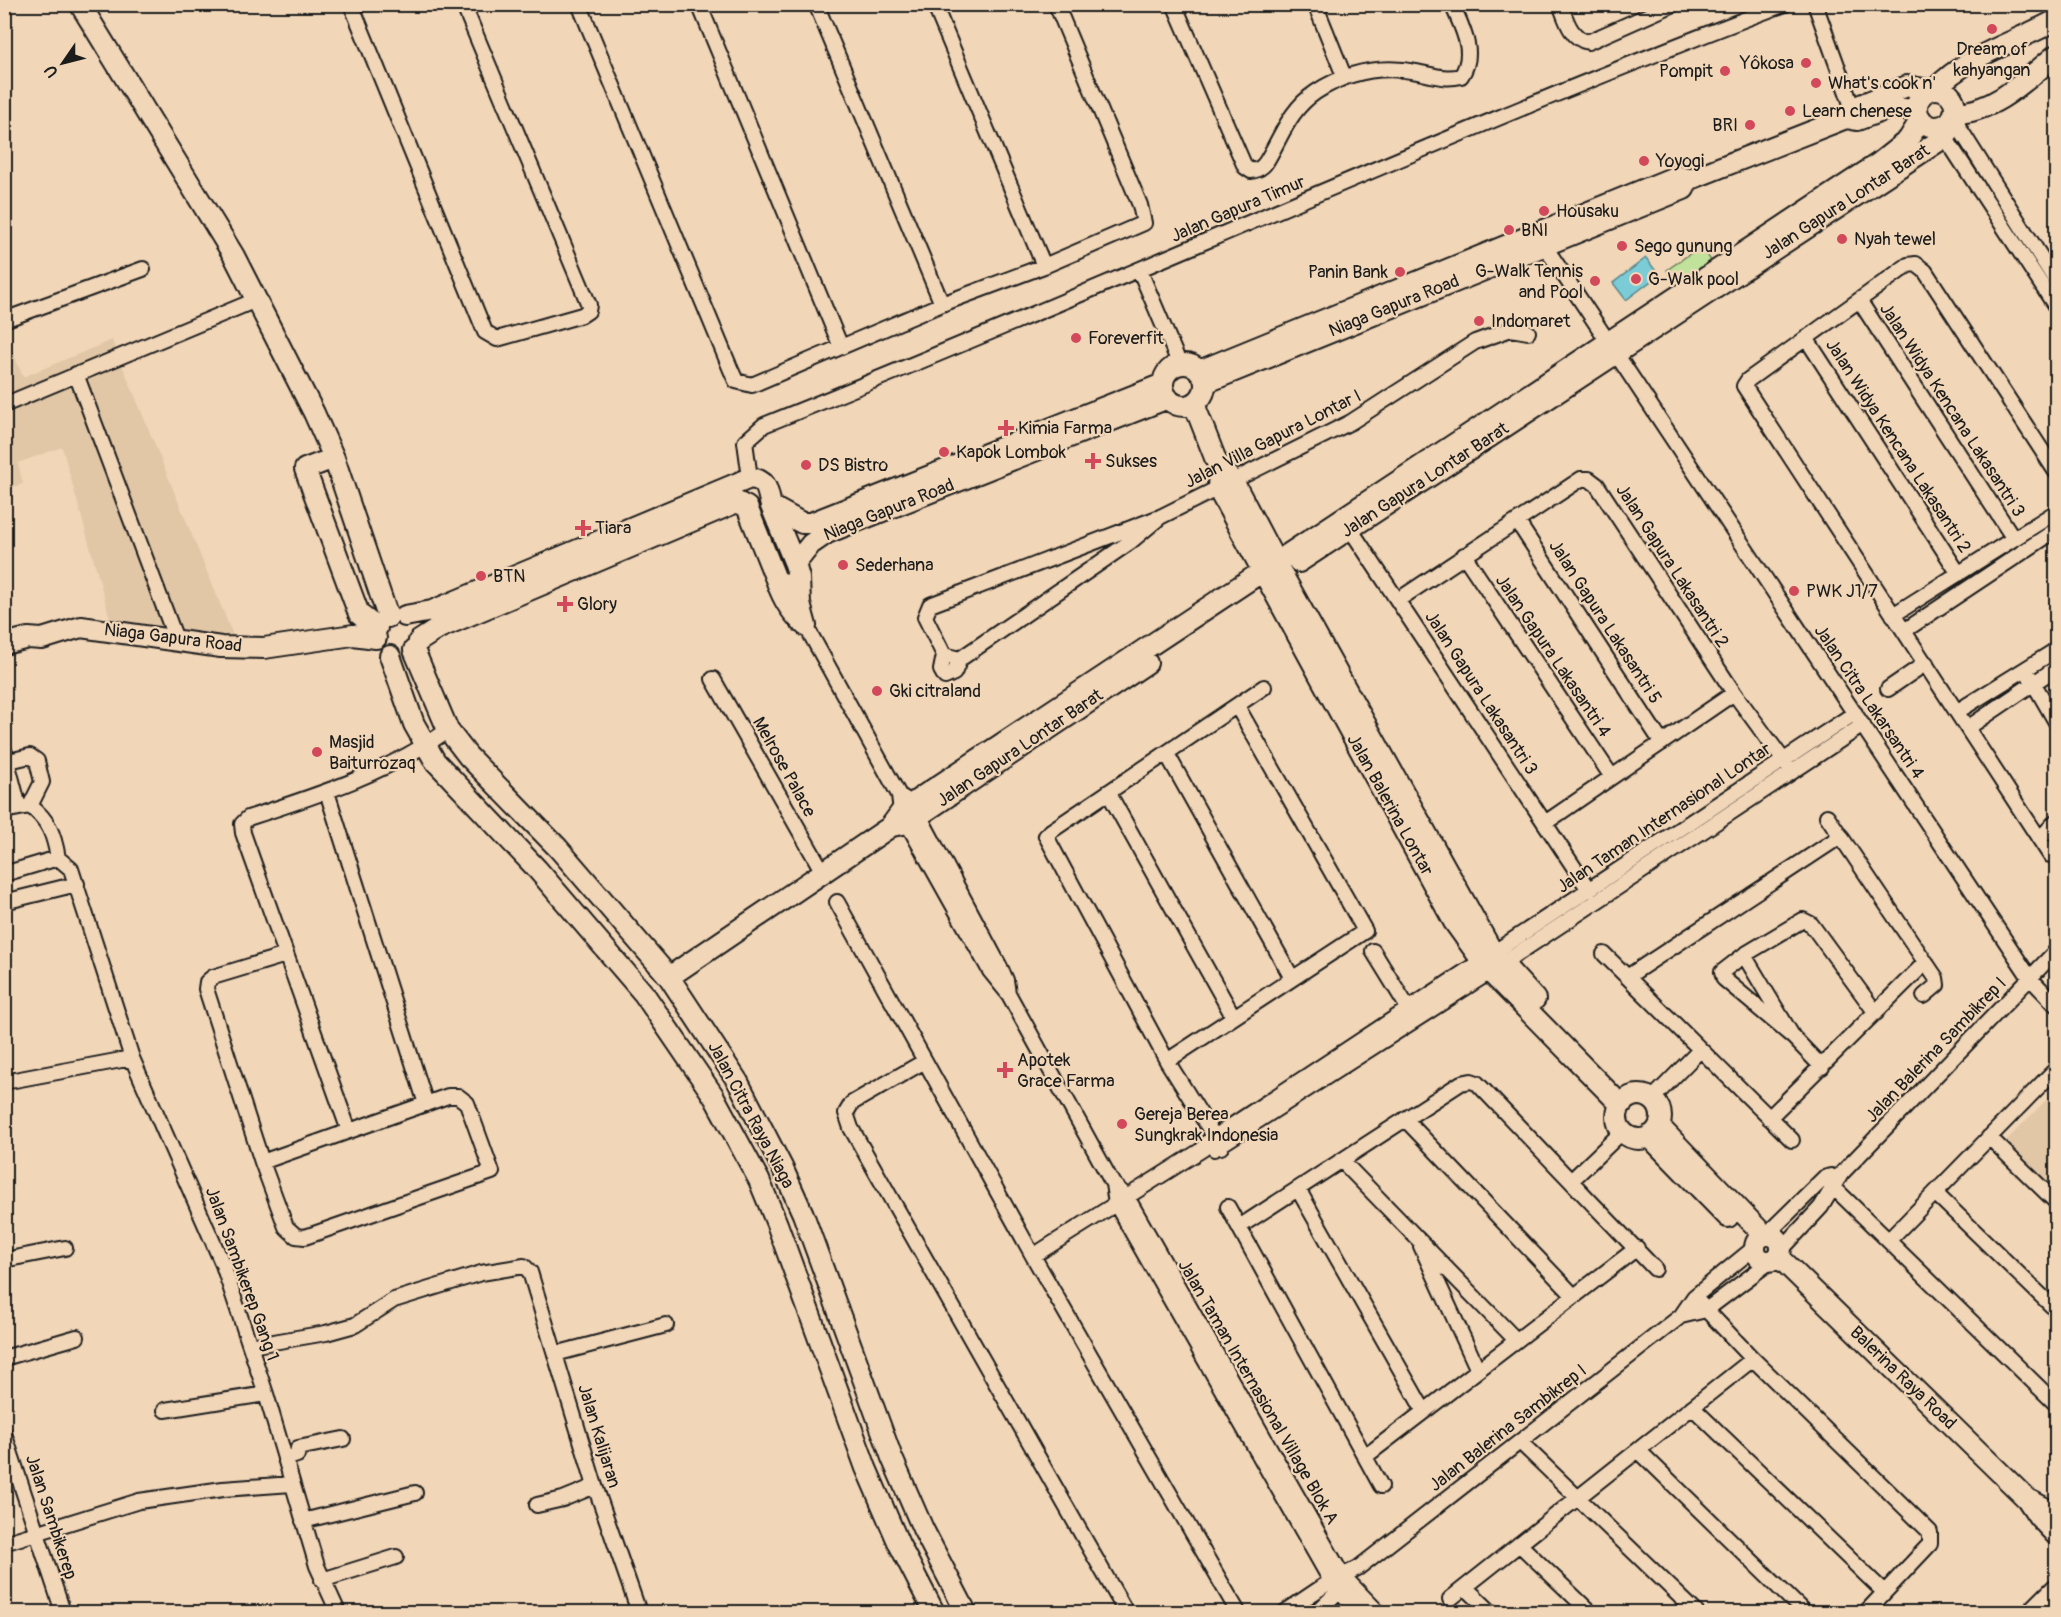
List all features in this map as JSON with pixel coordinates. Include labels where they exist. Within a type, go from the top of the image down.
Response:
[{"type":"street","points":[[80,4],[196,191],[256,300],[334,459],[386,625],[380,649],[390,656],[403,657],[439,628],[736,502],[747,507],[788,606],[806,626]]},
{"type":"street","points":[[351,4],[485,332],[497,339],[582,315],[588,311],[589,305],[464,4]]},
{"type":"street","points":[[579,4],[736,381],[752,386],[942,304],[1044,266],[1141,226],[1144,220],[1140,205],[1056,4]]},
{"type":"street","points":[[699,4],[841,347]]},
{"type":"street","points":[[816,4],[942,304]]},
{"type":"street","points":[[934,4],[1044,266]]},
{"type":"street","points":[[1174,4],[1247,169],[1255,171],[1264,165],[1285,124],[1298,107],[1315,93],[1344,76],[1387,69],[1438,78],[1461,76],[1468,66],[1470,57],[1452,4]]},
{"type":"street","points":[[1315,4],[1344,76]]},
{"type":"street","points":[[1560,4],[1572,32],[1580,40],[1588,42],[1660,7],[1674,4]]},
{"type":"street","name":"Jalan Gapura Timur","points":[[750,478],[745,442],[764,425],[1140,271],[1620,67],[1785,4]]},
{"type":"street","points":[[1815,4],[1852,115]]},
{"type":"street","points":[[1919,115],[1921,96],[1968,61],[2030,35],[2056,20]]},
{"type":"street","points":[[1852,115],[1890,108],[1919,115],[1929,126],[1952,123],[1988,105],[2056,56]]},
{"type":"street","points":[[1852,115],[1907,86],[1932,89],[1951,96],[1952,123],[2056,307]]},
{"type":"street","name":"Niaga Gapura Road","points":[[1202,377],[1852,115]]},
{"type":"street","name":"Jalan Gapura Lontar Barat","points":[[1611,348],[1879,163],[1908,140],[1919,115]]},
{"type":"street","points":[[1952,123],[2056,281]]},
{"type":"street","name":"Jalan Gapura Lontar Barat","points":[[669,976],[823,872],[905,813],[1952,123]]},
{"type":"street","name":"Jalan Citra Lakarsantri 4","points":[[1540,240],[2030,978],[2056,1005]]},
{"type":"street","points":[[2050,855],[1969,727],[1744,386],[1748,380],[1908,265],[1920,266],[2056,472]]},
{"type":"street","points":[[4,320],[143,269]]},
{"type":"street","points":[[1140,271],[1180,365]]},
{"type":"street","points":[[4,405],[256,300]]},
{"type":"street","name":"Jalan Widya Kencana Lakasantri 3","points":[[1859,300],[2014,539]]},
{"type":"street","name":"Jalan Villa Gapura Lontar I","points":[[1160,517],[1130,542],[960,659],[954,673],[945,676],[941,670],[944,654],[925,616],[930,605],[1160,517],[1351,422],[1475,342],[1511,329],[1528,332]]},
{"type":"street","name":"Jalan Widya Kencana Lakasantri 2","points":[[1806,338],[1959,574]]},
{"type":"street","points":[[1180,365],[1194,367],[1202,377],[1203,395],[1194,404],[1180,406],[1165,391],[1168,372],[1180,365]]},
{"type":"street","points":[[76,374],[177,642]]},
{"type":"street","name":"Niaga Gapura Road","points":[[771,506],[802,523],[811,523],[1165,391]]},
{"type":"street","name":"Niaga Gapura Road","points":[[797,571],[811,544],[827,533],[1165,391]]},
{"type":"street","points":[[1194,404],[1226,485]]},
{"type":"street","points":[[334,459],[305,469],[359,614],[386,625],[416,626],[416,645]]},
{"type":"street","points":[[750,478],[760,479],[766,484],[771,506],[797,571],[800,604],[806,626]]},
{"type":"street","name":"Niaga Gapura Road","points":[[4,644],[28,638],[42,639],[81,627],[177,642],[264,648],[353,635],[432,611],[750,478]]},
{"type":"street","name":"Jalan Gapura Lakasantri 2","points":[[1398,600],[1581,479],[1593,481],[1734,693],[1787,766]]},
{"type":"street","name":"Jalan Balerina Lontar","points":[[1226,485],[1449,894],[1491,962],[1626,1101]]},
{"type":"street","points":[[1893,615],[2056,512]]},
{"type":"street","name":"Jalan Gapura Lakasantri 5","points":[[1517,521],[1662,742]]},
{"type":"street","name":"Jalan Gapura Lakasantri 3","points":[[1346,522],[1589,890]]},
{"type":"street","points":[[1904,631],[2056,530]]},
{"type":"street","name":"Jalan Gapura Lakasantri 4","points":[[1464,555],[1612,777]]},
{"type":"street","points":[[777,582],[789,584],[797,571]]},
{"type":"street","name":"Jalan Taman Internasional Village Blok A","points":[[806,626],[905,813],[1000,967],[1006,980],[1008,993],[1122,1201],[1340,1583],[1359,1612]]},
{"type":"street","name":"Niaga Gapura Road","points":[[4,656],[32,648],[42,639]]},
{"type":"street","name":"Jalan Citra Raya Niaga","points":[[416,645],[448,730],[468,756],[558,848],[669,976],[738,1082],[782,1167],[803,1214],[892,1458],[923,1529],[966,1612]]},
{"type":"street","points":[[1958,711],[2056,651]]},
{"type":"street","points":[[944,654],[960,659]]},
{"type":"street","name":"Jalan Citra Raya Niaga","points":[[390,656],[424,747],[450,778],[537,869],[644,994],[680,1043],[712,1095],[759,1180],[866,1468],[899,1544],[934,1612]]},
{"type":"street","points":[[1888,689],[1926,663]]},
{"type":"street","points":[[1969,727],[2056,668]]},
{"type":"street","points":[[2026,670],[2056,722]]},
{"type":"street","name":"Melrose Palace","points":[[713,679],[823,872]]},
{"type":"street","points":[[1218,1142],[1167,1061],[1046,838],[1051,831],[1264,687]]},
{"type":"street","points":[[1545,823],[1734,693]]},
{"type":"street","points":[[1167,1061],[1365,931],[1237,706]]},
{"type":"street","name":"Jalan Taman Internasional Lontar","points":[[1033,1256],[1203,1149],[1206,1143],[1218,1142],[1859,719]]},
{"type":"street","points":[[350,1131],[243,833],[242,824],[248,818],[327,792],[388,767],[424,747],[448,730]]},
{"type":"street","points":[[1167,754],[1292,978]]},
{"type":"street","points":[[4,811],[25,806],[42,782],[38,761],[30,756],[7,756],[25,806],[51,828],[58,858],[4,874]]},
{"type":"street","points":[[327,792],[426,1104]]},
{"type":"street","points":[[1108,792],[1233,1016]]},
{"type":"street","points":[[1827,816],[1926,962],[1937,983],[1924,996]]},
{"type":"street","points":[[2040,839],[2056,821]]},
{"type":"street","points":[[1627,977],[1841,836]]},
{"type":"street","points":[[537,869],[558,848]]},
{"type":"street","name":"Jalan Sambikerep Gang 1","points":[[58,858],[69,866],[77,884],[132,1058],[208,1225],[266,1394],[322,1580],[338,1612]]},
{"type":"street","name":"Jalan Taman Internasional Lontar","points":[[1491,962],[1589,890],[1643,862]]},
{"type":"street","points":[[4,902],[77,884]]},
{"type":"street","points":[[837,902],[1033,1256],[1238,1612]]},
{"type":"street","points":[[1821,1066],[1793,1037],[1725,979],[1722,972],[1724,968],[1799,921],[1807,920],[1876,1013]]},
{"type":"street","points":[[1373,951],[1412,1015]]},
{"type":"street","name":"Jalan Balerina Sambikrep I","points":[[1681,1316],[1706,1310],[1777,1256],[1835,1188],[1841,1174],[2056,951]]},
{"type":"street","points":[[1604,954],[1792,1140]]},
{"type":"street","points":[[262,1162],[448,1096],[458,1096],[466,1103],[492,1172],[305,1237],[296,1236],[286,1227],[262,1162],[206,989],[207,982],[213,977],[286,955]]},
{"type":"street","points":[[1744,955],[1793,1037]]},
{"type":"street","points":[[1769,1118],[1926,962]]},
{"type":"street","points":[[1652,1099],[1700,1050]]},
{"type":"street","points":[[4,1082],[132,1058]]},
{"type":"street","points":[[925,1061],[852,1103],[846,1113],[851,1128],[1126,1612]]},
{"type":"street","points":[[1889,1240],[2056,1069]]},
{"type":"street","points":[[1239,1227],[1461,1083],[1475,1082],[1572,1180],[1655,1269]]},
{"type":"street","points":[[1641,1095],[1652,1099],[1660,1111],[1654,1131],[1635,1138],[1623,1131],[1618,1113],[1626,1101],[1641,1095]]},
{"type":"street","points":[[1405,1119],[1574,1296]]},
{"type":"street","points":[[1572,1180],[1623,1131]]},
{"type":"street","points":[[1654,1131],[1760,1241]]},
{"type":"street","points":[[1989,1137],[2056,1202]]},
{"type":"street","points":[[1342,1161],[1516,1340]]},
{"type":"street","points":[[759,1180],[782,1167]]},
{"type":"street","points":[[1824,1178],[1841,1174]]},
{"type":"street","points":[[1824,1178],[2056,1404]]},
{"type":"street","name":"Jalan Balerina Sambikrep I","points":[[1317,1612],[1340,1583],[1358,1568],[1681,1316],[1694,1297],[1760,1241],[1824,1178]]},
{"type":"street","points":[[1298,1189],[1424,1412]]},
{"type":"street","points":[[1935,1193],[2056,1310]]},
{"type":"street","points":[[1228,1207],[1381,1486]]},
{"type":"street","points":[[1417,1236],[1478,1370]]},
{"type":"street","name":"Balerina Raya Road","points":[[1760,1241],[1758,1257],[1777,1256],[2027,1499],[2056,1536]]},
{"type":"street","points":[[4,1260],[65,1248]]},
{"type":"street","points":[[1366,1456],[1637,1248]]},
{"type":"street","name":"Jalan Kalijaran","points":[[250,1346],[326,1333],[355,1325],[394,1300],[481,1273],[520,1265],[527,1269],[595,1486],[639,1612]]},
{"type":"street","points":[[1694,1297],[1753,1359],[1930,1532],[1930,1544],[1866,1612]]},
{"type":"street","points":[[555,1354],[666,1325]]},
{"type":"street","points":[[4,1358],[77,1337]]},
{"type":"street","points":[[1450,1599],[1753,1359]]},
{"type":"street","points":[[165,1410],[266,1394]]},
{"type":"street","points":[[1692,1407],[1884,1593]]},
{"type":"street","name":"Jalan Sambikerep","points":[[4,1433],[63,1612]]},
{"type":"street","points":[[285,1459],[297,1455],[298,1448],[343,1439]]},
{"type":"street","points":[[1520,1442],[1696,1612]]},
{"type":"street","points":[[1638,1450],[1804,1612]]},
{"type":"street","points":[[4,1543],[37,1531],[161,1496],[292,1484]]},
{"type":"street","points":[[537,1505],[595,1486]]},
{"type":"street","points":[[303,1521],[416,1493]]},
{"type":"street","name":"Balerina Raya Road","points":[[2027,1499],[2056,1514]]},
{"type":"street","points":[[1519,1544],[1590,1612]]},
{"type":"street","points":[[322,1580],[396,1557]]},
{"type":"street","name":"Jalan Taman Internasional Village Blok A","points":[[1340,1583],[1378,1612]]},
{"type":"street","name":"Jalan Balerina Sambikrep I","points":[[1285,1612],[1340,1583]]},
{"type":"street","points":[[1465,1587],[1491,1612]]},
{"type":"street","points":[[2033,1612],[2056,1589]]},
{"type":"shaded area","points":[[4,330],[23,377],[112,340],[235,640],[111,622],[62,447],[18,463],[23,484],[5,489]]},
{"type":"shaded area","points":[[2056,1090],[2056,1208],[1996,1151]]},
{"type":"green space","points":[[1701,246],[1712,262],[1677,286],[1667,270]]},
{"type":"water","name":"G-Walk pool","points":[[1646,258],[1659,275],[1626,300],[1613,283]]},
{"type":"place","name":"Dream of kahyangan","points":[[1992,29]]},
{"type":"place","name":"Yôkosa","points":[[1806,63]]},
{"type":"place","name":"Pompit","points":[[1725,71]]},
{"type":"place","name":"What's cook n'","points":[[1816,83]]},
{"type":"place","name":"Learn chenese","points":[[1790,111]]},
{"type":"place","name":"BRI","points":[[1750,125]]},
{"type":"place","name":"Yoyogi","points":[[1644,161]]},
{"type":"place","name":"Housaku","points":[[1544,211]]},
{"type":"place","name":"BNI","points":[[1509,230]]},
{"type":"place","name":"Nyah tewel","points":[[1842,239]]},
{"type":"place","name":"Sego gunung","points":[[1622,246]]},
{"type":"place","name":"Panin Bank","points":[[1400,272]]},
{"type":"place","name":"G-Walk pool","points":[[1636,279]]},
{"type":"place","name":"G-Walk Tennis and Pool","points":[[1595,281]]},
{"type":"place","name":"Indomaret","points":[[1479,321]]},
{"type":"place","name":"Foreverfit","points":[[1076,338]]},
{"type":"place","name":"Kimia Farma","points":[[1006,428]]},
{"type":"place","name":"Kapok Lombok","points":[[944,452]]},
{"type":"place","name":"Sukses","points":[[1093,461]]},
{"type":"place","name":"DS Bistro","points":[[806,465]]},
{"type":"place","name":"Tiara","points":[[583,528]]},
{"type":"place","name":"Sederhana","points":[[843,565]]},
{"type":"place","name":"BTN","points":[[481,576]]},
{"type":"place","name":"PWK J1/7","points":[[1794,591]]},
{"type":"place","name":"Glory","points":[[565,604]]},
{"type":"place","name":"Gki citraland","points":[[877,691]]},
{"type":"place","name":"Masjid Baiturrozaq","points":[[317,752]]},
{"type":"place","name":"Apotek Grace Farma","points":[[1005,1070]]},
{"type":"place","name":"Gereja Berea Sungkrak Indonesia","points":[[1122,1124]]}]
